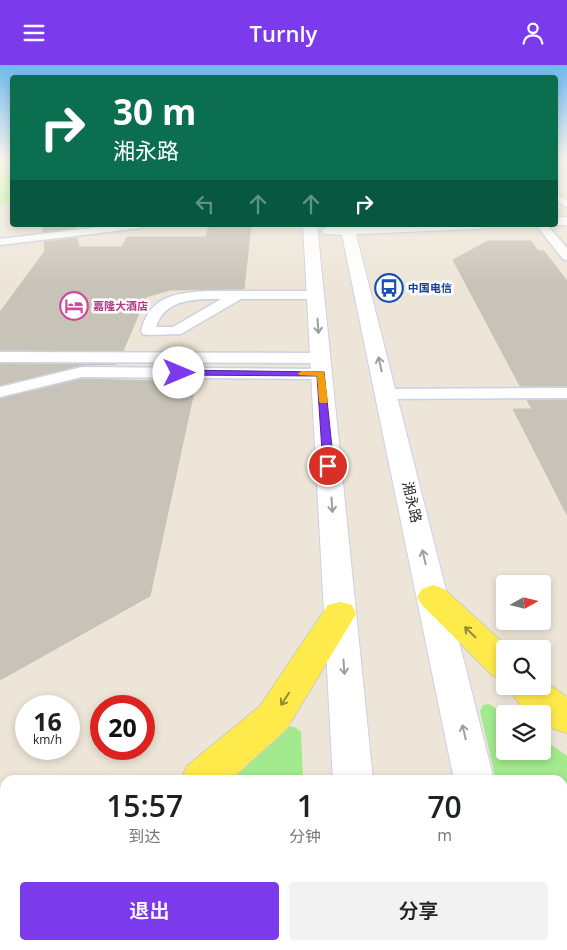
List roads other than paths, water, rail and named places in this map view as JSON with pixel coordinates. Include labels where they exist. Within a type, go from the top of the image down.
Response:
[{"type":"main road","points":[[353,775],[310,229],[390,227]]},
{"type":"main road","name":"湘永路","points":[[348,228],[473,775]]},
{"type":"main road","points":[[433,597],[496,657]]},
{"type":"main road","points":[[207,775],[273,718],[340,614]]},
{"type":"main road","points":[[535,695],[567,717]]},
{"type":"lane","points":[[0,242],[124,227]]},
{"type":"lane","points":[[543,227],[567,256]]},
{"type":"lane","points":[[238,295],[176,331],[148,331],[153,315],[160,307],[173,300],[193,296],[238,295],[315,295]]},
{"type":"lane","points":[[0,357],[321,366]]},
{"type":"lane","points":[[0,392],[82,372],[321,366]]},
{"type":"lane","points":[[387,394],[567,393]]},
{"type":"place","name":"中国电信","points":[[389,288]]},
{"type":"place","name":"嘉隆大酒店","points":[[74,306]]}]
